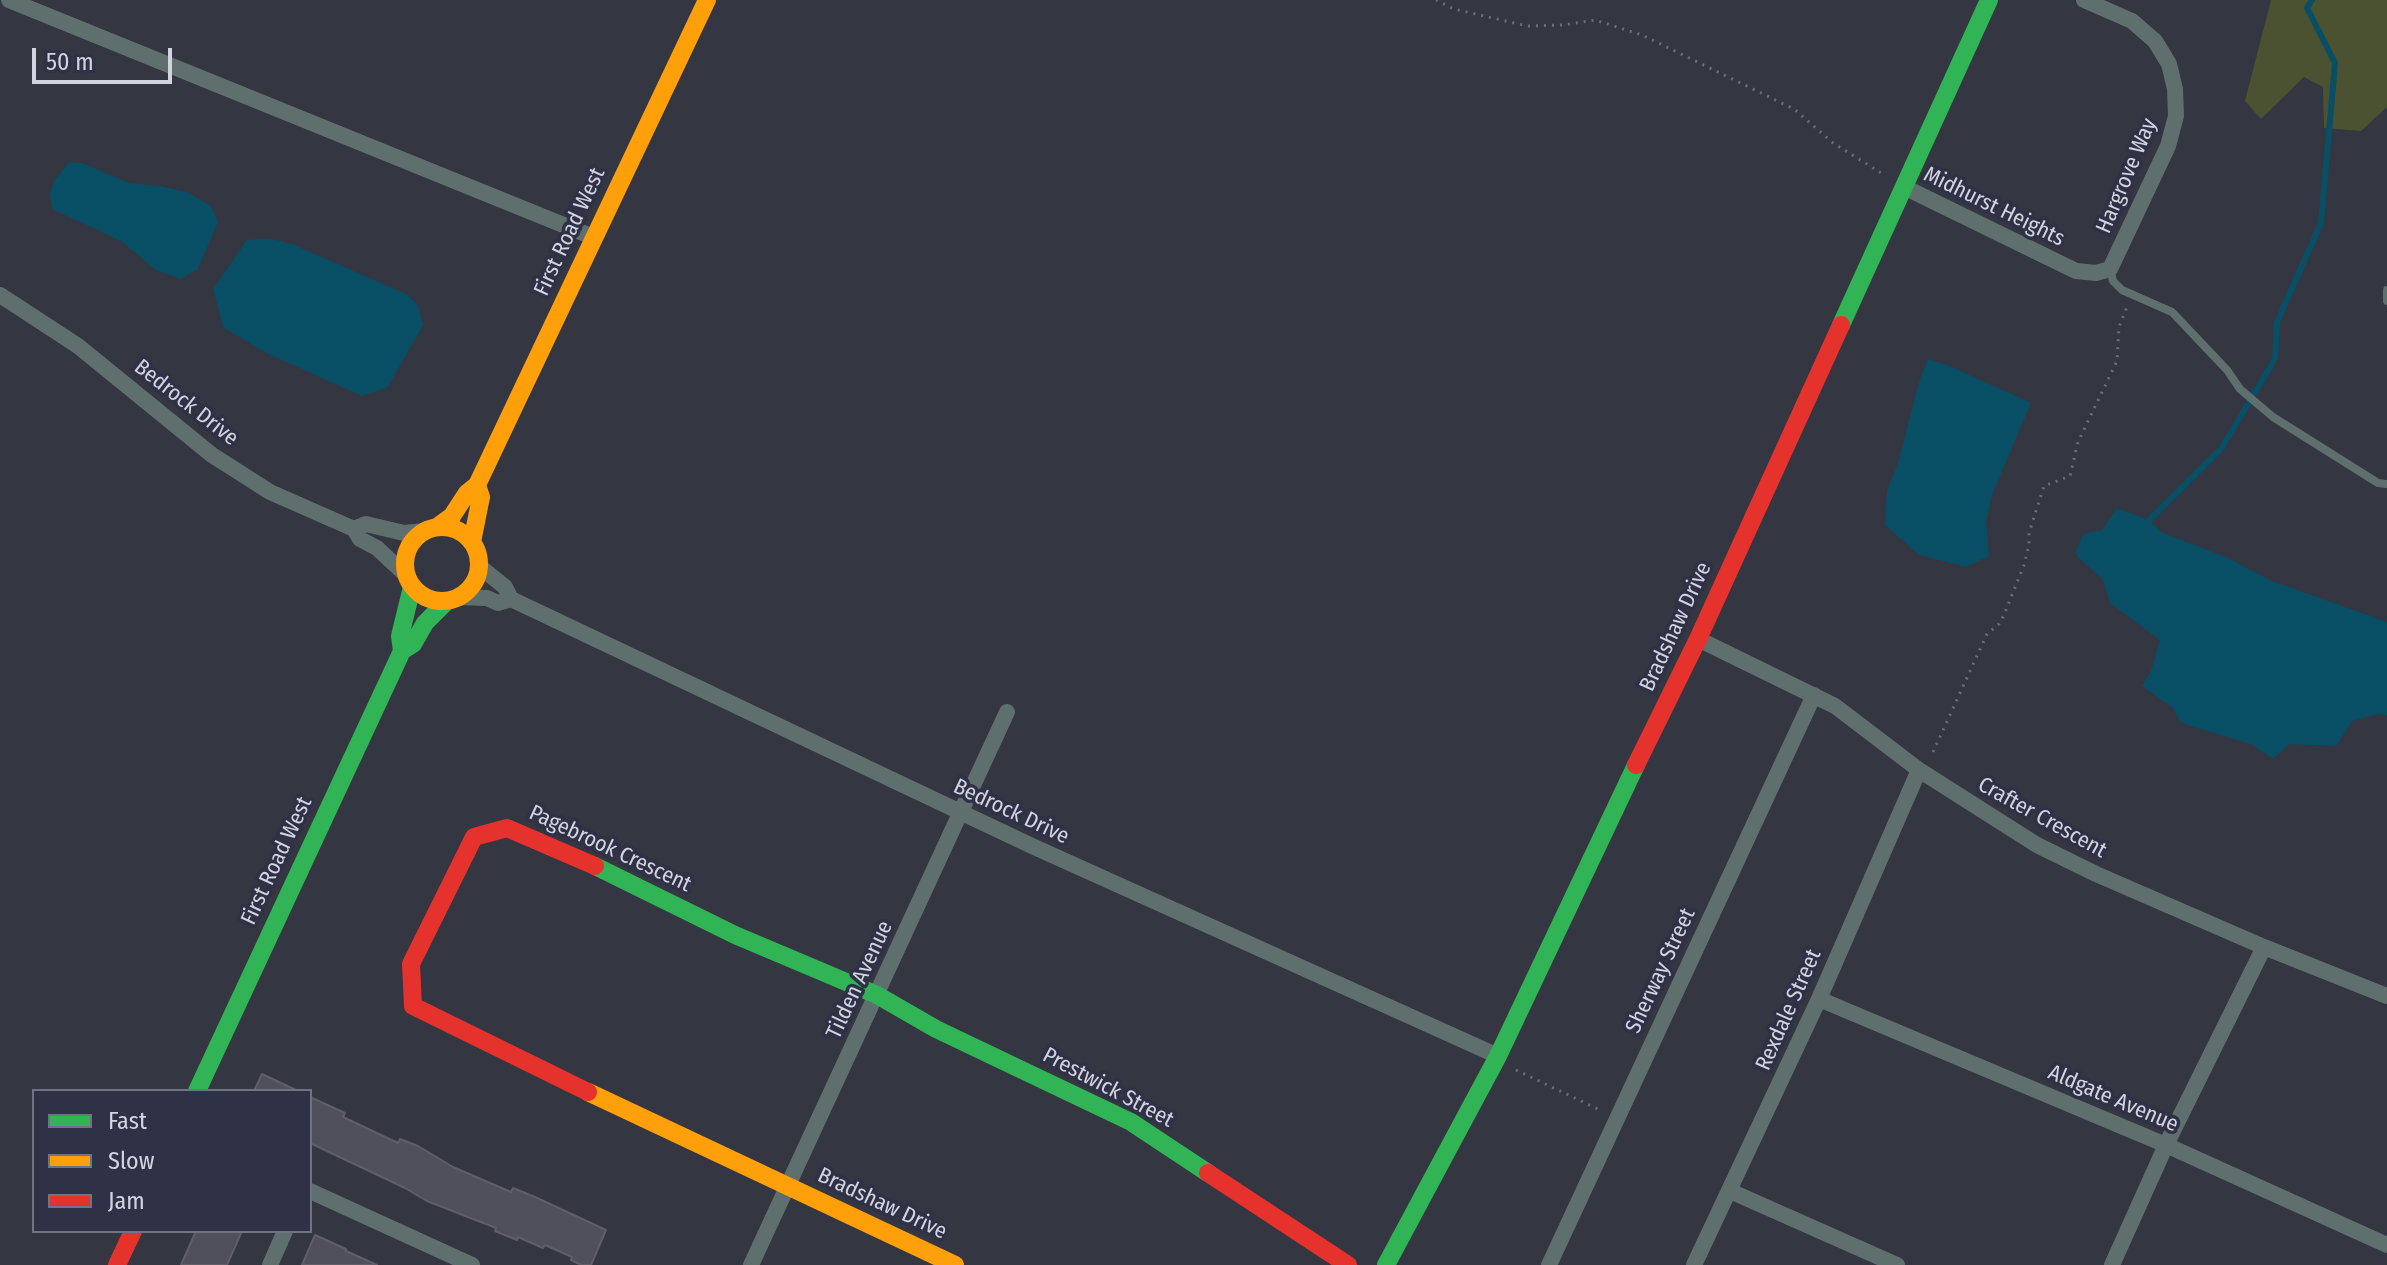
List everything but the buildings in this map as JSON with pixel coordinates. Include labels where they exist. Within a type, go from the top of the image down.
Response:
[{"type":"street","points":[[9,0],[593,237]]},
{"type":"street","name":"First Road West","points":[[402,651],[400,636],[409,581],[405,562],[407,550],[414,539],[452,516],[467,493],[477,485],[707,0]]},
{"type":"street","name":"Bradshaw Drive","points":[[1386,1265],[1498,1056],[1585,869],[1698,639],[1989,0]]},
{"type":"street","name":"Hargrove Way","points":[[2084,0],[2132,21],[2155,41],[2169,64],[2175,89],[2176,116],[2168,146],[2110,269]]},
{"type":"street","name":"Midhurst Heights","points":[[1904,187],[2076,271],[2096,273],[2110,269]]},
{"type":"street","name":"Bedrock Drive","points":[[0,295],[78,346],[224,462],[270,492],[354,529],[360,539],[380,550],[409,581]]},
{"type":"street","name":"First Road West","points":[[198,1089],[402,651],[413,644],[429,616],[469,590],[476,579],[479,566],[472,542],[481,497],[477,485]]},
{"type":"street","name":"Bedrock Drive","points":[[354,529],[366,524],[404,533],[431,529]]},
{"type":"street","points":[[431,529],[450,528],[472,542]]},
{"type":"street","name":"Bedrock Drive","points":[[479,566],[505,587],[511,599],[959,812],[1498,1056]]},
{"type":"street","points":[[409,581],[422,596],[434,600],[453,599]]},
{"type":"street","name":"Bedrock Drive","points":[[453,599],[487,598],[498,603],[511,599]]},
{"type":"street","name":"Crafter Crescent","points":[[1698,639],[1835,706],[1919,770],[2037,845],[2264,947],[2387,996]]},
{"type":"street","name":"Sherway Street","points":[[1549,1265],[1814,695]]},
{"type":"street","name":"Tilden Avenue","points":[[751,1265],[1007,712]]},
{"type":"street","name":"Rexdale Street","points":[[1694,1265],[1819,999],[1919,770]]},
{"type":"street","name":"Pagebrook Crescent","points":[[788,1187],[413,1006],[411,964],[474,837],[507,828],[568,853],[735,935],[877,995]]},
{"type":"street","points":[[2112,1265],[2166,1145],[2264,947]]},
{"type":"street","name":"Prestwick Street","points":[[877,995],[936,1029],[1131,1122],[1348,1265]]},
{"type":"street","name":"Aldgate Avenue","points":[[1819,999],[2166,1145],[2387,1245]]},
{"type":"street","name":"Bradshaw Drive","points":[[788,1187],[955,1265]]},
{"type":"street","points":[[1730,1191],[1897,1265]]},
{"type":"street","points":[[312,1192],[472,1265]]},
{"type":"street","points":[[117,1265],[132,1233]]},
{"type":"street","points":[[270,1265],[284,1233]]},
{"type":"lane","points":[[2110,269],[2113,281],[2132,294],[2172,312],[2227,370],[2240,389],[2273,417],[2378,483],[2387,484]]},
{"type":"lane","points":[[2387,290],[2387,301]]},
{"type":"path","points":[[1436,0],[1454,9],[1527,26],[1595,20],[1642,35],[1794,109],[1833,143],[1904,187]]},
{"type":"path","points":[[1933,752],[1987,634],[2004,615],[2024,565],[2029,533],[2044,486],[2070,476],[2078,442],[2117,361],[2119,327],[2132,294]]},
{"type":"path","points":[[1516,1070],[1602,1111]]},
{"type":"green space","points":[[2271,0],[2387,0],[2387,107],[2361,131],[2324,128],[2323,87],[2304,77],[2261,119],[2245,101]]},
{"type":"water","points":[[69,162],[82,163],[129,183],[187,192],[211,206],[218,222],[198,269],[181,279],[156,270],[121,241],[52,209],[50,195],[53,183]]},
{"type":"water","points":[[268,238],[292,244],[406,294],[418,305],[423,325],[388,387],[362,396],[266,353],[223,327],[213,289],[247,240]]},
{"type":"water","points":[[1928,359],[2031,403],[1992,495],[1986,522],[1989,556],[1966,567],[1919,555],[1885,525],[1887,491]]},
{"type":"water","points":[[2117,508],[2149,520],[2161,532],[2226,557],[2272,581],[2387,622],[2387,715],[2378,714],[2352,721],[2336,746],[2289,744],[2273,759],[2251,744],[2181,723],[2173,708],[2142,686],[2151,671],[2160,640],[2110,603],[2103,580],[2075,554],[2083,534],[2102,530]]},
{"type":"waterway","points":[[2149,520],[2221,449],[2275,359],[2277,322],[2321,223],[2335,63],[2307,8],[2312,0]]},
{"type":"traffic: fast","points":[[1841,325],[1989,0]]},
{"type":"traffic: fast","points":[[402,651],[400,636],[412,587]]},
{"type":"traffic: fast","points":[[198,1089],[402,651],[413,644],[425,623],[447,601]]},
{"type":"traffic: fast","points":[[1386,1265],[1498,1056],[1636,765]]},
{"type":"traffic: fast","points":[[595,866],[735,935],[877,995],[936,1029],[1131,1122],[1208,1173]]},
{"type":"traffic: slow","points":[[437,527],[452,516],[467,493],[477,485],[707,0]]},
{"type":"traffic: slow","points":[[472,542],[481,497],[477,485]]},
{"type":"traffic: slow","points":[[442,527],[456,530],[468,538],[476,550],[479,564],[476,578],[468,590],[456,598],[442,601],[428,598],[416,590],[408,578],[405,564],[408,550],[416,538],[428,530],[442,527]]},
{"type":"traffic: slow","points":[[588,1092],[955,1265]]},
{"type":"traffic: jam","points":[[1636,765],[1698,639],[1841,325]]},
{"type":"traffic: jam","points":[[588,1092],[413,1006],[411,964],[474,837],[507,828],[595,866]]},
{"type":"traffic: jam","points":[[1208,1173],[1348,1265]]},
{"type":"traffic: jam","points":[[117,1265],[132,1233]]}]
